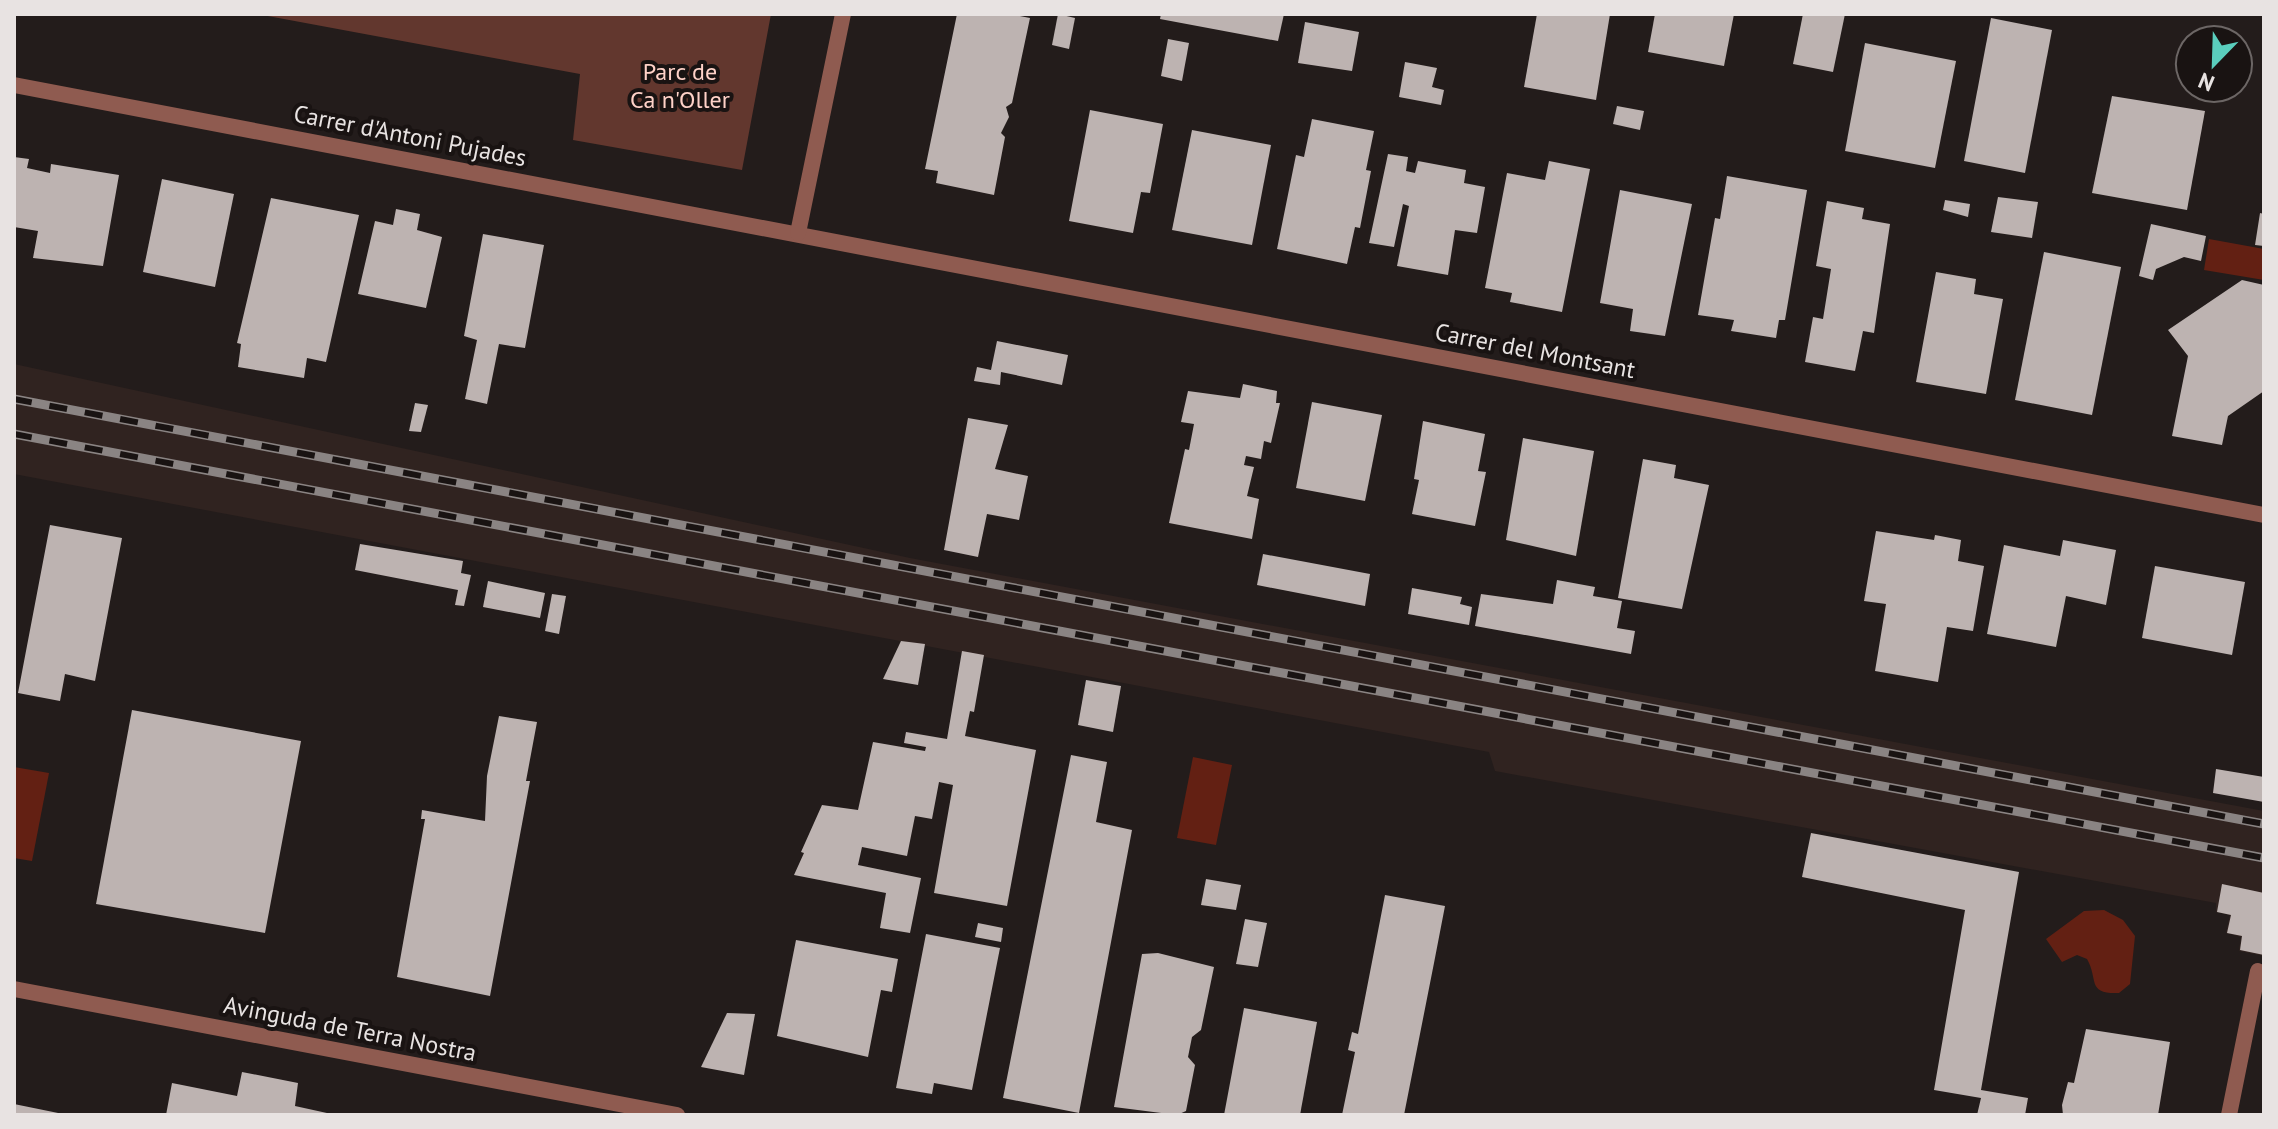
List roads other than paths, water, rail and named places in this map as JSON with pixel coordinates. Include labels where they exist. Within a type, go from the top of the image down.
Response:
[{"type":"street","points":[[798,233],[843,14]]},
{"type":"street","name":"Carrer d'Antoni Pujades","points":[[14,85],[798,233]]},
{"type":"street","name":"Carrer del Montsant","points":[[798,233],[2264,515]]},
{"type":"street","points":[[2229,1115],[2258,971]]},
{"type":"street","name":"Avinguda de Terra Nostra","points":[[14,989],[598,1108],[677,1115]]},
{"type":"railway","points":[[14,399],[2264,824]]},
{"type":"railway","points":[[14,434],[2264,858]]},
{"type":"park label","name":"Parc de Ca n'Oller","points":[[680,86]]}]
